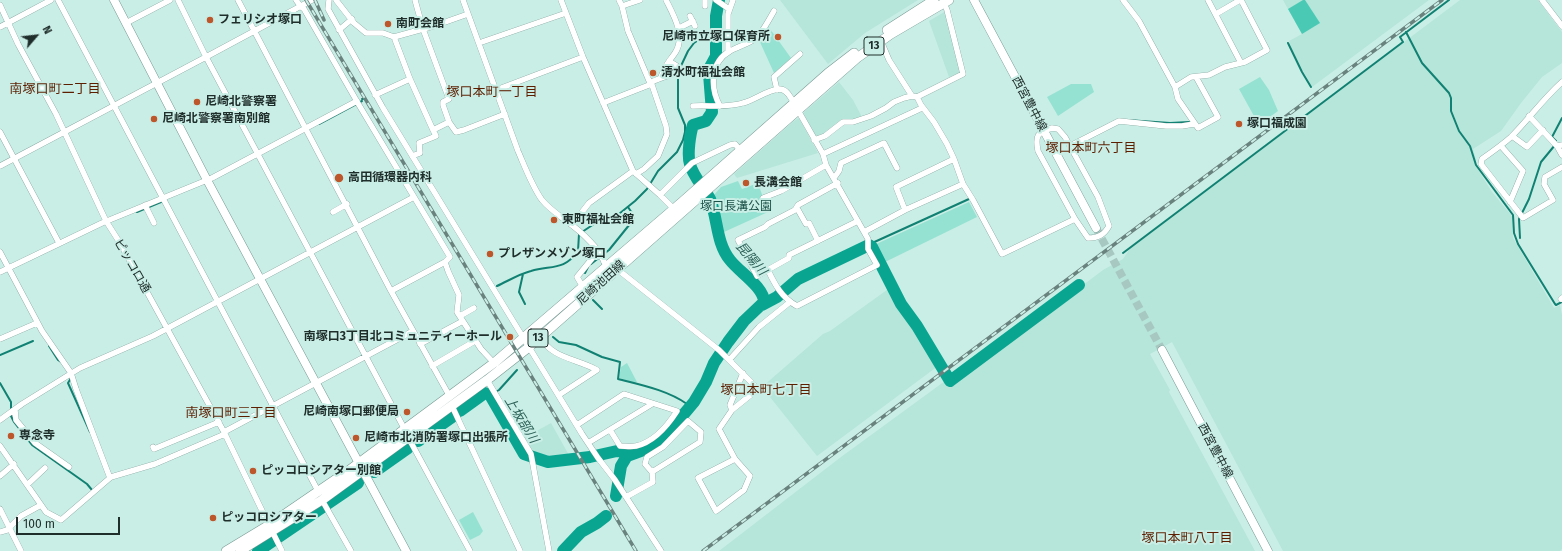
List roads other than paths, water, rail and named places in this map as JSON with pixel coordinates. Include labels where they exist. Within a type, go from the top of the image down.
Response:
[{"type":"main road","points":[[114,0],[157,84],[406,551]]},
{"type":"main road","name":"尼崎池田線","points":[[451,402],[489,383],[617,269],[676,212],[795,106],[828,72],[869,41],[934,0]]},
{"type":"main road","name":"西宮豊中線","points":[[974,0],[1096,228]]},
{"type":"main road","name":"尼崎池田線","points":[[704,187],[740,150],[857,58],[880,41],[947,2]]},
{"type":"main road","name":"尼崎池田線","points":[[240,551],[273,533],[323,501],[361,467],[451,402],[607,266],[676,212]]},
{"type":"main road","name":"西宮豊中線","points":[[1162,350],[1268,551]]},
{"type":"main road","name":"尼崎池田線","points":[[226,551],[273,533]]},
{"type":"street","points":[[0,27],[51,0]]},
{"type":"street","points":[[58,0],[323,501],[351,551]]},
{"type":"street","points":[[126,23],[170,0]]},
{"type":"street","points":[[178,0],[206,58],[259,154],[470,551]]},
{"type":"street","points":[[238,0],[451,402],[520,551]]},
{"type":"street","points":[[296,0],[304,9],[450,257],[446,262],[391,291]]},
{"type":"street","points":[[0,166],[255,32],[312,0]]},
{"type":"street","points":[[329,0],[328,9],[375,95],[592,450],[616,480],[661,551]]},
{"type":"street","points":[[415,0],[422,29],[449,98],[443,102],[443,105],[449,122],[456,132],[505,114]]},
{"type":"street","points":[[463,0],[522,161],[543,201],[580,233],[600,254],[607,266],[617,269],[730,359],[758,389],[732,410],[719,429],[735,459],[750,476],[744,490],[716,512],[698,478],[735,459]]},
{"type":"street","points":[[561,0],[583,57],[634,172],[660,195],[676,212]]},
{"type":"street","points":[[572,225],[589,203],[634,172],[644,169],[658,156],[667,134],[666,126],[651,82],[628,31],[622,6],[619,0]]},
{"type":"street","points":[[622,6],[640,0]]},
{"type":"street","points":[[661,77],[665,65],[679,44],[679,28],[666,0]]},
{"type":"street","points":[[716,0],[729,9]]},
{"type":"street","points":[[728,52],[728,14],[733,0]]},
{"type":"street","points":[[1123,0],[1139,21],[1175,87],[1178,99],[1193,123],[1198,128],[1218,117],[1196,77]]},
{"type":"street","points":[[1208,0],[1241,63]]},
{"type":"street","points":[[1175,87],[1191,77],[1209,75],[1224,67],[1241,63],[1267,50],[1240,0],[1216,14]]},
{"type":"street","points":[[1542,0],[1562,26]]},
{"type":"street","points":[[328,9],[337,2],[352,20],[366,33],[383,33],[394,37],[468,14]]},
{"type":"street","points":[[814,140],[825,136],[842,122],[853,122],[863,119],[881,111],[894,102],[915,96],[963,74],[947,10],[947,2]]},
{"type":"street","name":"ピッコロ通","points":[[0,5],[18,44],[49,100],[108,224],[225,433],[282,551]]},
{"type":"street","points":[[603,103],[649,85],[651,82],[661,77],[678,73],[711,71],[728,52],[756,39],[774,11]]},
{"type":"street","points":[[479,43],[566,13]]},
{"type":"street","points":[[339,30],[352,20]]},
{"type":"street","points":[[679,28],[693,21]]},
{"type":"street","points":[[394,37],[410,79],[436,136],[419,143],[420,153],[412,156]]},
{"type":"street","points":[[880,41],[889,60],[922,108],[934,122],[954,159],[963,184],[1002,254],[1075,219]]},
{"type":"street","points":[[777,90],[774,76],[800,54]]},
{"type":"street","points":[[496,90],[583,57]]},
{"type":"street","points":[[669,61],[677,66],[678,73]]},
{"type":"street","points":[[711,71],[716,99],[715,106]]},
{"type":"street","points":[[375,95],[410,79]]},
{"type":"street","points":[[1562,82],[1548,94],[1512,136],[1501,146],[1482,159],[1482,164],[1523,218],[1554,200],[1544,184],[1545,177],[1562,167]]},
{"type":"street","points":[[693,106],[731,106],[742,104],[777,90],[785,91],[823,154],[826,165],[836,180],[868,239],[867,246],[877,265],[797,306],[790,302],[776,288],[768,270]]},
{"type":"street","points":[[0,272],[10,271],[59,243],[108,224],[163,198],[208,180],[358,103]]},
{"type":"street","points":[[823,154],[922,108]]},
{"type":"street","points":[[1529,116],[1560,145],[1562,155]]},
{"type":"street","points":[[1070,146],[1119,121],[1166,126],[1182,126],[1193,123]]},
{"type":"street","points":[[434,130],[449,122]]},
{"type":"street","points":[[1052,128],[1058,129],[1070,146],[1098,198],[1109,226],[1105,233],[1096,238],[1088,238],[1075,219],[1038,151],[1036,141],[1038,134],[1044,130],[1052,128]]},
{"type":"street","points":[[1512,136],[1527,147],[1543,130]]},
{"type":"street","points":[[0,132],[59,243]]},
{"type":"street","points":[[858,221],[789,255],[789,258],[757,276],[738,240],[795,210],[836,180],[841,163],[884,143],[897,168]]},
{"type":"street","points":[[660,195],[690,164],[730,145],[735,144],[740,150]]},
{"type":"street","points":[[1501,146],[1523,171],[1510,202]]},
{"type":"street","points":[[905,210],[896,187],[954,159]]},
{"type":"street","points":[[763,198],[781,191],[826,165]]},
{"type":"street","points":[[864,232],[905,210],[963,184]]},
{"type":"street","points":[[0,420],[71,373],[167,328],[218,302],[414,197]]},
{"type":"street","points":[[333,212],[347,204]]},
{"type":"street","points":[[146,207],[154,223]]},
{"type":"street","points":[[797,208],[806,224],[809,223],[818,241]]},
{"type":"street","points":[[0,252],[37,323],[71,373],[110,478]]},
{"type":"street","points":[[583,287],[577,277],[600,254]]},
{"type":"street","points":[[446,262],[448,271],[459,295],[456,312],[494,364]]},
{"type":"street","points":[[730,359],[759,327],[790,302]]},
{"type":"street","points":[[420,344],[461,319],[474,308]]},
{"type":"street","points":[[0,339],[37,323]]},
{"type":"street","points":[[0,446],[28,484],[46,512],[61,520],[97,491],[110,478],[155,464],[225,433],[273,405],[413,331]]},
{"type":"street","points":[[540,336],[548,348],[560,356],[597,370],[559,395]]},
{"type":"street","points":[[432,366],[476,340]]},
{"type":"street","points":[[732,410],[730,405],[743,373]]},
{"type":"street","points":[[489,383],[531,457],[549,551]]},
{"type":"street","points":[[577,425],[624,394],[677,411],[668,425],[650,441],[636,446],[620,446],[610,430]]},
{"type":"street","points":[[588,443],[652,404]]},
{"type":"street","points":[[15,410],[16,420],[35,443],[69,468]]},
{"type":"street","points":[[626,497],[652,482],[652,472],[645,464],[647,457],[663,447],[688,421],[701,432],[700,442],[652,472]]},
{"type":"street","points":[[153,447],[154,449],[219,422]]},
{"type":"street","points":[[0,476],[14,464]]},
{"type":"street","points":[[28,484],[45,468]]},
{"type":"street","points":[[0,532],[9,528],[21,516],[41,505]]},
{"type":"street","points":[[0,509],[21,551]]},
{"type":"waterway","name":"昆陽川","points":[[616,496],[621,466],[627,456],[646,449],[663,439],[694,402],[706,382],[714,363],[728,342],[744,321],[764,302],[763,296],[756,285],[734,265],[725,253],[710,199],[693,173],[689,160],[689,144],[693,125],[706,121],[712,112],[709,74],[710,67],[716,56],[716,16],[719,0]]},
{"type":"waterway","points":[[1123,253],[1403,42],[1400,37],[1449,0]]},
{"type":"waterway","points":[[497,286],[527,272],[562,265],[568,262],[578,251],[579,234],[594,224],[609,222],[647,189],[658,171],[677,152],[683,140],[685,125],[678,108],[678,75],[680,68],[688,51],[694,43],[716,28]]},
{"type":"waterway","points":[[1406,32],[1422,63],[1449,93],[1451,98],[1451,111],[1459,131],[1470,146],[1476,165],[1513,215],[1514,233],[1518,244],[1555,304],[1556,305],[1562,302]]},
{"type":"waterway","points":[[1288,43],[1311,87]]},
{"type":"waterway","points":[[319,124],[362,101]]},
{"type":"waterway","points":[[1556,141],[1552,137],[1562,118]]},
{"type":"waterway","points":[[1127,120],[1170,123],[1189,122]]},
{"type":"waterway","points":[[1520,238],[1519,219],[1529,199],[1541,162],[1555,145]]},
{"type":"waterway","points":[[870,244],[969,199]]},
{"type":"waterway","points":[[137,212],[161,202]]},
{"type":"waterway","points":[[591,264],[609,250],[634,219],[634,216],[628,207]]},
{"type":"waterway","points":[[762,305],[777,297],[798,279],[869,245],[872,247],[901,304],[917,326],[950,381],[1079,285]]},
{"type":"waterway","points":[[585,273],[588,267]]},
{"type":"waterway","points":[[523,274],[519,292],[525,304]]},
{"type":"waterway","points":[[593,300],[602,309]]},
{"type":"waterway","points":[[553,337],[559,342],[576,345],[602,357],[620,362],[618,379],[671,395],[687,404]]},
{"type":"waterway","points":[[0,355],[33,341]]},
{"type":"waterway","points":[[49,346],[61,362]]},
{"type":"waterway","points":[[490,395],[499,390],[517,370]]},
{"type":"waterway","points":[[71,378],[68,383],[90,432]]},
{"type":"waterway","points":[[0,383],[11,402],[11,416],[14,422],[32,445],[94,490]]},
{"type":"waterway","name":"上坂部川","points":[[460,411],[485,393],[490,395],[524,454],[548,462],[590,457],[617,451],[636,452]]},
{"type":"waterway","name":"上坂部川","points":[[418,441],[452,417]]},
{"type":"waterway","name":"上坂部川","points":[[374,472],[408,448]]},
{"type":"waterway","name":"上坂部川","points":[[258,551],[358,483]]},
{"type":"waterway","name":"昆陽川","points":[[563,551],[581,532],[606,516]]},
{"type":"tunnel","points":[[1096,228],[1162,350]]},
{"type":"railway","points":[[306,0],[636,551]]},
{"type":"railway","points":[[315,0],[324,20]]},
{"type":"railway","points":[[703,551],[1442,0]]},
{"type":"place","name":"フェリシオ塚口","points":[[210,20]]},
{"type":"place","name":"南町会館","points":[[388,24]]},
{"type":"place","name":"尼崎市立塚口保育所","points":[[778,37]]},
{"type":"place","name":"清水町福祉会館","points":[[653,73]]},
{"type":"place","name":"尼崎北警察署","points":[[197,102]]},
{"type":"place","name":"尼崎北警察署南別館","points":[[154,119]]},
{"type":"place","name":"塚口福成園","points":[[1239,124]]},
{"type":"place","name":"高田循環器内科","points":[[339,178]]},
{"type":"place","name":"長溝会館","points":[[746,183]]},
{"type":"place","name":"東町福祉会館","points":[[554,220]]},
{"type":"place","name":"プレザンメゾン塚口","points":[[490,254]]},
{"type":"place","name":"南塚口3丁目北コミュニティーホール","points":[[510,337]]},
{"type":"place","name":"尼崎南塚口郵便局","points":[[407,412]]},
{"type":"place","name":"専念寺","points":[[11,436]]},
{"type":"place","name":"尼崎市北消防署塚口出張所","points":[[356,438]]},
{"type":"place","name":"ピッコロシアター別館","points":[[253,471]]},
{"type":"place","name":"ピッコロシアター","points":[[213,518]]},
{"type":"district","name":"南塚口町二丁目","points":[[55,89]]},
{"type":"district","name":"塚口本町一丁目","points":[[492,92]]},
{"type":"district","name":"塚口本町六丁目","points":[[1091,148]]},
{"type":"district","name":"塚口本町七丁目","points":[[766,390]]},
{"type":"district","name":"南塚口町三丁目","points":[[231,413]]},
{"type":"district","name":"塚口本町八丁目","points":[[1187,538]]},
{"type":"park label","name":"塚口長溝公園","points":[[736,207]]}]
